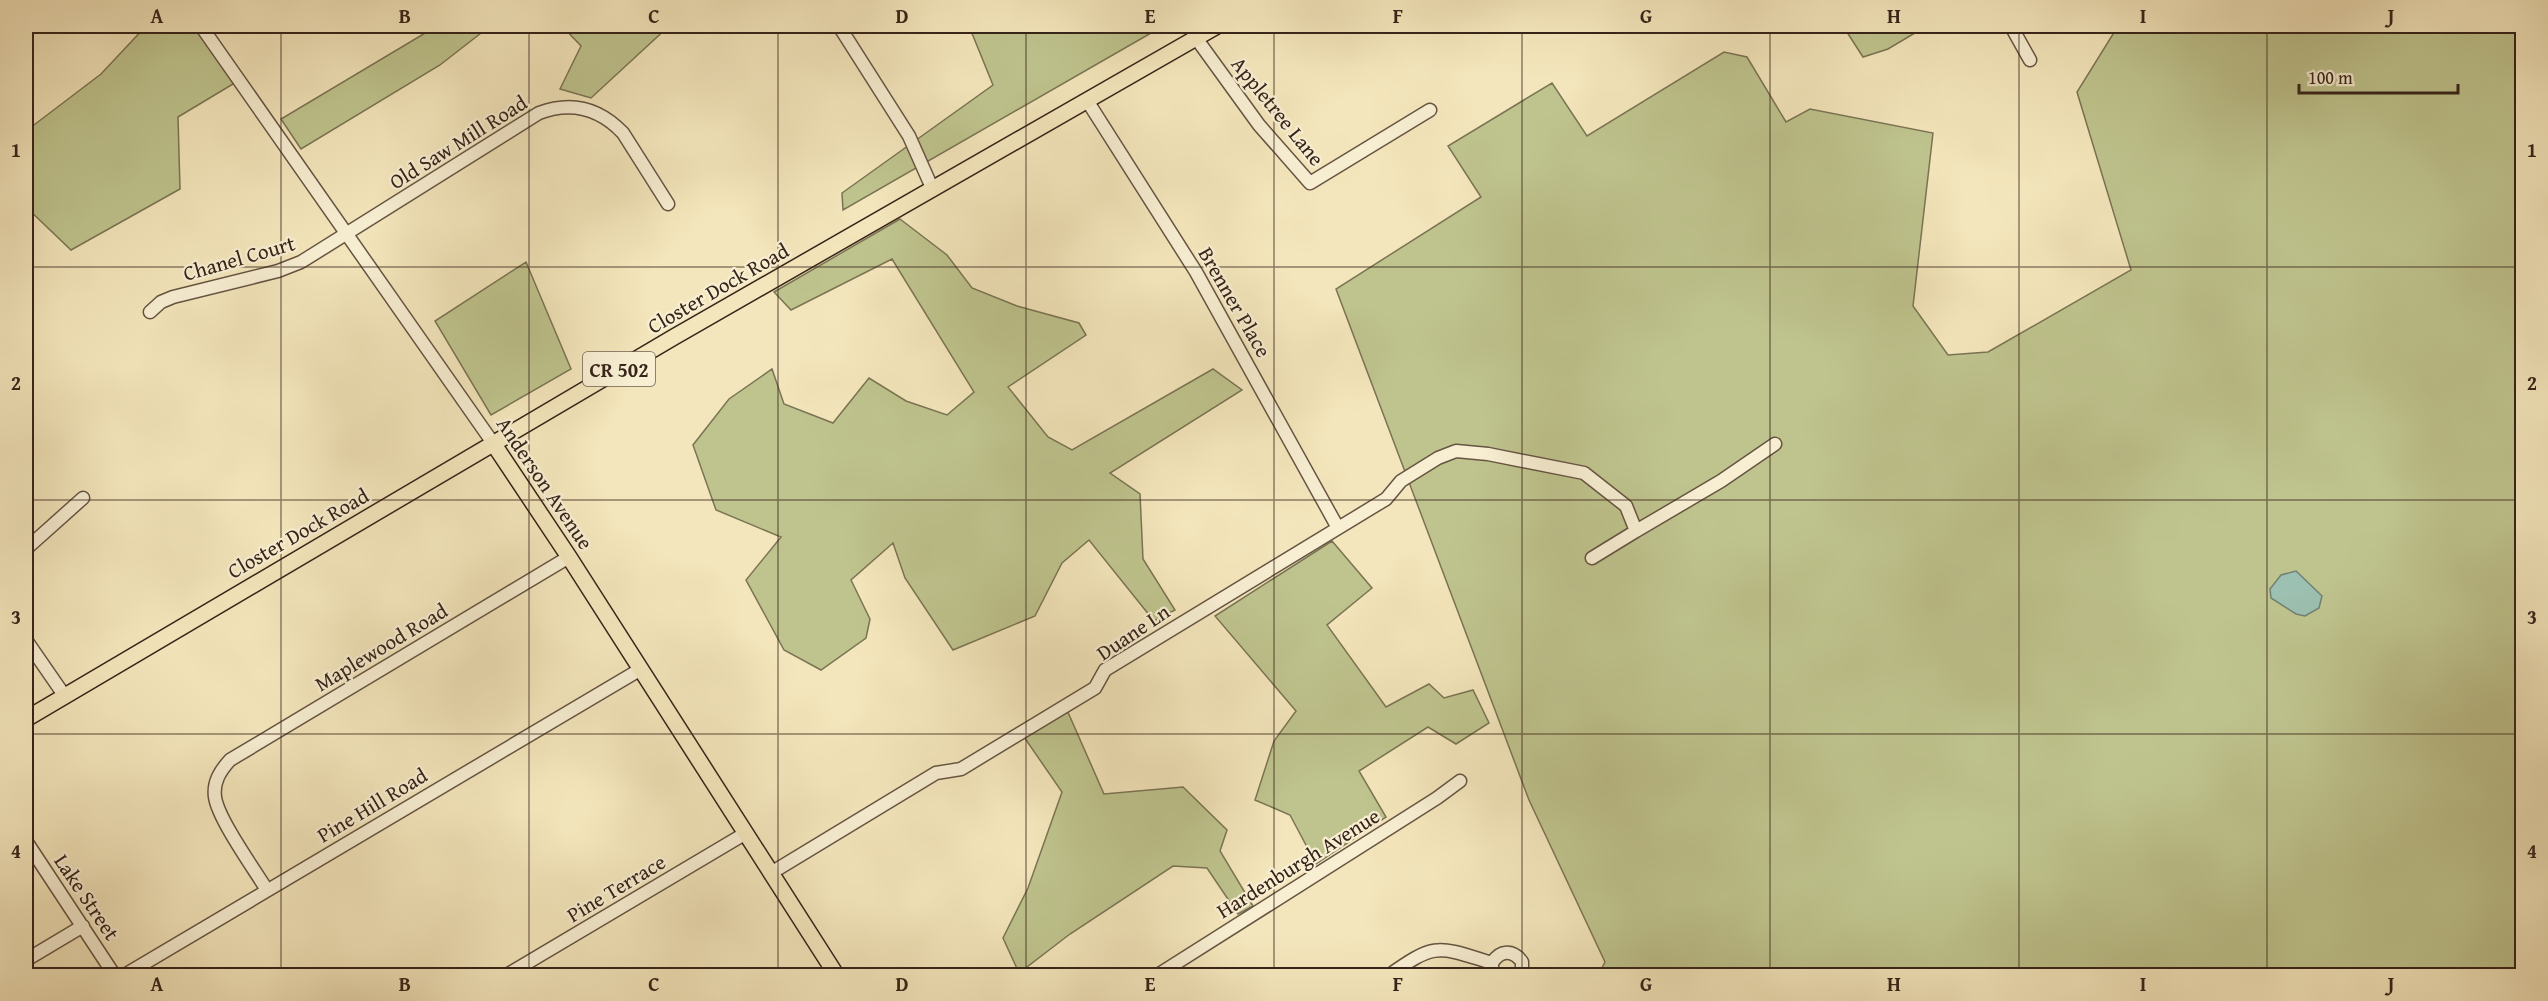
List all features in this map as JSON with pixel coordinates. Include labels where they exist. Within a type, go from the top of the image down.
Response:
[{"type":"main road","name":"Closter Dock Road","points":[[26,719],[493,443],[1217,26]]},
{"type":"main road","name":"Anderson Avenue","points":[[493,443],[569,557],[837,975]]},
{"type":"street","name":"Anderson Avenue","points":[[201,26],[344,236],[493,443]]},
{"type":"street","points":[[839,26],[909,136],[933,190]]},
{"type":"street","points":[[2011,26],[2030,60]]},
{"type":"street","name":"Appletree Lane","points":[[1196,38],[1259,125],[1310,183],[1430,110]]},
{"type":"street","name":"Brenner Place","points":[[1088,102],[1196,272],[1338,528]]},
{"type":"street","name":"Old Saw Mill Road","points":[[344,236],[539,113],[564,106],[591,110],[614,123],[623,133],[668,204]]},
{"type":"street","name":"Chanel Court","points":[[150,312],[161,302],[173,297],[278,271],[301,262],[344,236]]},
{"type":"street","points":[[1592,558],[1721,481],[1775,444]]},
{"type":"street","name":"Duane Ln","points":[[771,873],[936,773],[961,769],[1095,688],[1105,670],[1386,499],[1401,481],[1438,458],[1456,451],[1488,454],[1584,473],[1626,506],[1636,531]]},
{"type":"street","points":[[26,549],[83,498]]},
{"type":"street","name":"Maplewood Road","points":[[267,890],[218,808],[214,788],[217,777],[230,760],[569,557]]},
{"type":"street","points":[[26,640],[64,695]]},
{"type":"street","name":"Pine Hill Road","points":[[123,975],[641,669]]},
{"type":"street","name":"Hardenburgh Avenue","points":[[1156,975],[1431,802],[1460,781]]},
{"type":"street","name":"Pine Terrace","points":[[505,975],[746,833]]},
{"type":"street","name":"Lake Street","points":[[26,841],[115,975]]},
{"type":"street","points":[[26,960],[83,926]]},
{"type":"street","points":[[1388,975],[1420,953],[1433,950],[1450,950],[1492,969],[1500,954],[1513,953],[1522,962],[1522,975]]},
{"type":"green space","points":[[146,26],[198,26],[238,81],[178,117],[180,189],[71,250],[26,207],[26,131],[101,74]]},
{"type":"green space","points":[[423,26],[490,26],[440,65],[301,149],[281,119],[427,32]]},
{"type":"green space","points":[[562,26],[591,26],[594,29],[602,26],[669,26],[591,98],[560,89],[581,46]]},
{"type":"green space","points":[[969,26],[1155,26],[1158,29],[843,210],[842,193],[993,85]]},
{"type":"green space","points":[[1843,26],[1922,26],[1920,30],[1888,49],[1863,57]]},
{"type":"green space","points":[[2118,26],[2522,26],[2522,975],[1598,975],[1605,962],[1529,800],[1336,289],[1481,197],[1448,146],[1552,83],[1587,136],[1724,52],[1747,57],[1786,122],[1810,109],[1933,133],[1913,306],[1948,355],[1988,352],[2131,270],[2077,92]]},
{"type":"green space","points":[[900,219],[947,255],[972,288],[1017,306],[1079,323],[1086,335],[1008,387],[1048,437],[1072,450],[1213,369],[1242,390],[1110,473],[1140,494],[1143,559],[1175,610],[1154,621],[1089,540],[1062,563],[1035,616],[953,650],[905,578],[893,543],[851,580],[870,619],[866,638],[821,670],[784,650],[746,580],[781,537],[716,510],[693,445],[729,399],[772,369],[784,404],[833,423],[869,378],[906,401],[947,415],[974,392],[892,259],[791,310],[774,292]]},
{"type":"green space","points":[[526,262],[571,369],[491,415],[435,321]]},
{"type":"green space","points":[[1332,541],[1372,588],[1327,625],[1386,707],[1429,684],[1444,698],[1473,690],[1489,723],[1456,744],[1428,727],[1359,771],[1386,817],[1316,864],[1290,815],[1255,800],[1274,741],[1296,711],[1215,616]]},
{"type":"green space","points":[[1067,710],[1104,794],[1183,787],[1227,830],[1220,851],[1253,906],[1238,914],[1207,868],[1173,866],[1070,934],[1019,973],[1003,938],[1028,888],[1062,792],[1024,737]]},
{"type":"shaded area","points":[[2296,571],[2322,596],[2319,608],[2305,616],[2296,614],[2271,598],[2270,589],[2281,575]]}]
